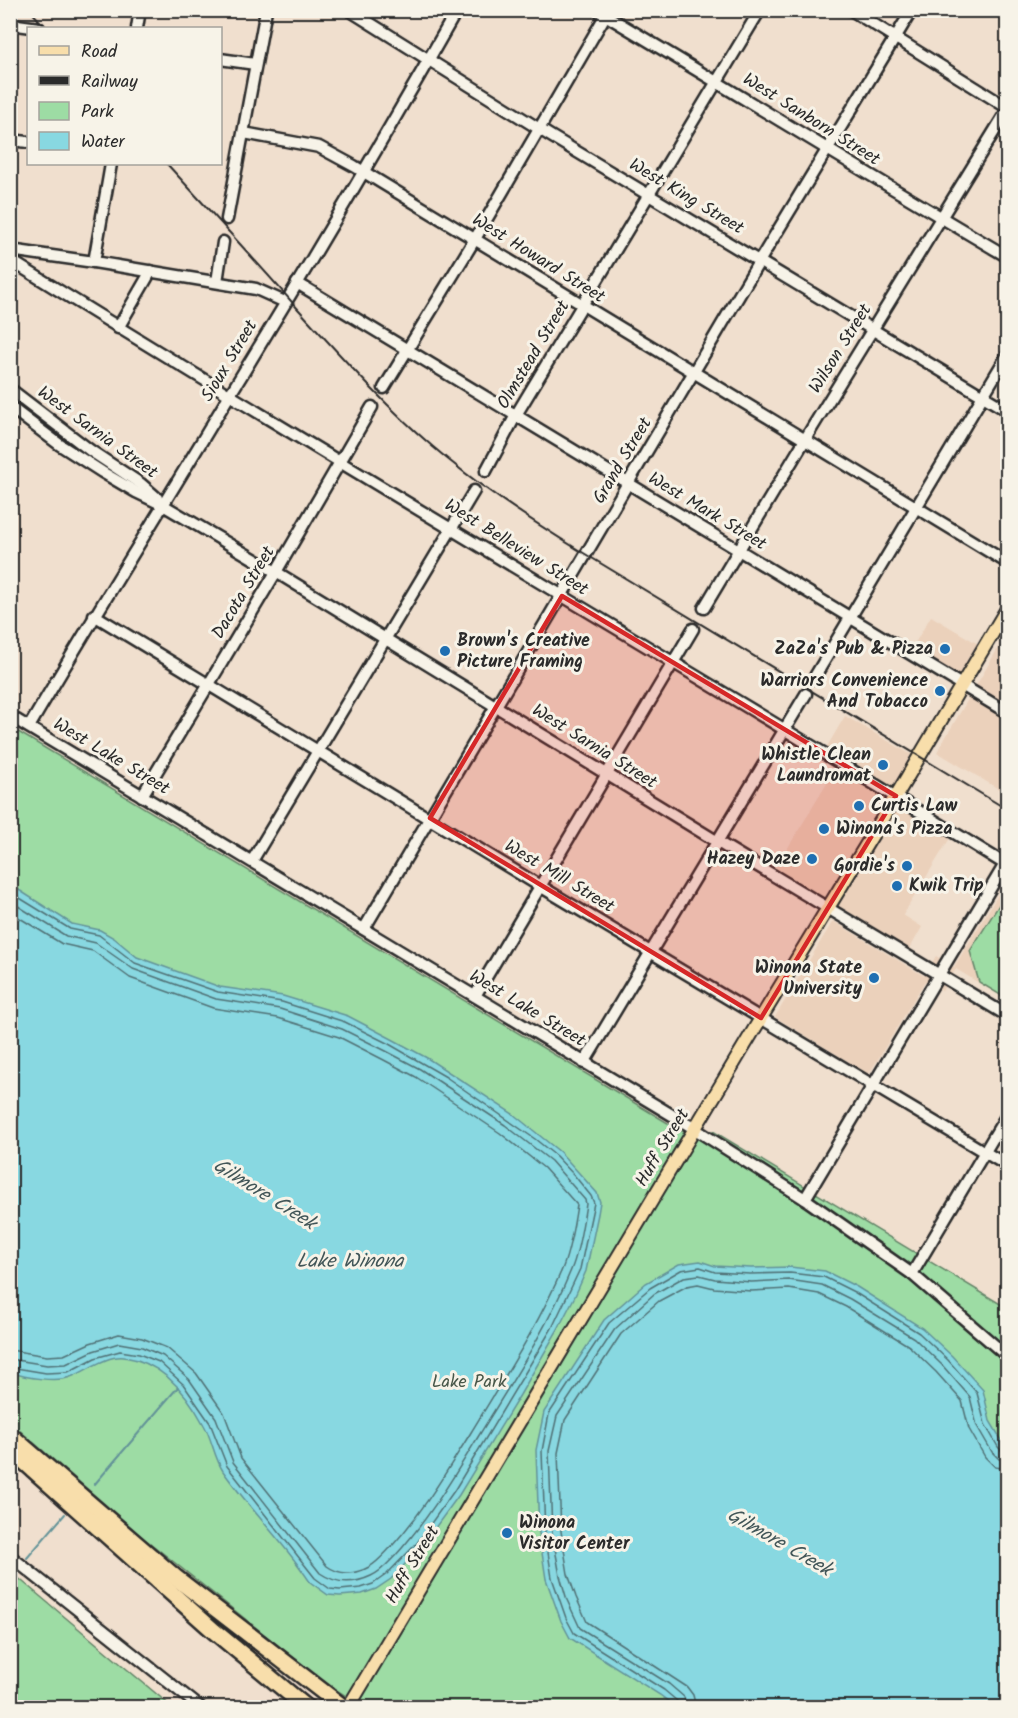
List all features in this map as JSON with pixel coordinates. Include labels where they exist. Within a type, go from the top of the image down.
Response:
[{"type":"highway","points":[[10,1435],[176,1578],[346,1707]]},
{"type":"highway","points":[[10,1449],[214,1631],[307,1707]]},
{"type":"main road","name":"Huff Street","points":[[346,1707],[696,1129],[1008,607]]},
{"type":"street","points":[[137,27],[140,10]]},
{"type":"street","points":[[227,219],[266,10]]},
{"type":"street","name":"West King Street","points":[[349,10],[1008,411]]},
{"type":"street","name":"Sioux Street","points":[[29,728],[94,615],[231,394],[457,10]]},
{"type":"street","name":"Olmstead Street","points":[[486,471],[516,415],[760,10]]},
{"type":"street","points":[[851,10],[1008,109]]},
{"type":"street","name":"Grand Street","points":[[364,929],[826,150],[912,10]]},
{"type":"street","points":[[384,387],[475,239],[604,12]]},
{"type":"street","name":"West Sanborn Street","points":[[604,12],[826,150],[1008,257]]},
{"type":"street","points":[[10,24],[32,27]]},
{"type":"street","points":[[222,59],[255,64]]},
{"type":"street","name":"Wilson Street","points":[[704,608],[1008,109]]},
{"type":"street","name":"West Howard Street","points":[[244,133],[319,147],[475,239],[582,307],[1008,563]]},
{"type":"street","points":[[10,140],[27,142]]},
{"type":"street","points":[[94,261],[111,165]]},
{"type":"street","points":[[217,282],[223,242]]},
{"type":"street","points":[[10,250],[94,261],[256,289],[285,302]]},
{"type":"street","name":"West Belleview Street","points":[[10,260],[118,328],[231,394],[1005,864],[940,975]]},
{"type":"street","points":[[118,328],[151,271]]},
{"type":"street","name":"West Mark Street","points":[[297,283],[1008,713]]},
{"type":"street","points":[[814,678],[1008,354]]},
{"type":"street","name":"West Sarnia Street","points":[[10,389],[91,451],[141,484],[163,505]]},
{"type":"street","name":"West Sarnia Street","points":[[10,407],[60,445],[102,472],[276,572],[717,842],[1008,1016]]},
{"type":"street","name":"Dacota Street","points":[[142,796],[372,407]]},
{"type":"street","points":[[252,861],[474,491]]},
{"type":"street","name":"West Mill Street","points":[[94,615],[540,886],[1008,1166]]},
{"type":"street","points":[[475,996],[605,773],[693,629]]},
{"type":"street","points":[[584,1063],[806,694]]},
{"type":"street","name":"West Lake Street","points":[[10,716],[696,1129],[805,1199],[912,1274],[1008,1356]]},
{"type":"street","points":[[805,1199],[940,975]]},
{"type":"street","points":[[912,1274],[1008,1113]]},
{"type":"street","points":[[10,1556],[201,1707]]},
{"type":"highlighted area","points":[[562,596],[896,796],[761,1018],[430,818]]},
{"type":"shaded area","points":[[931,616],[978,644],[959,676],[912,648]]},
{"type":"shaded area","points":[[1007,633],[1007,794],[937,752]]},
{"type":"shaded area","points":[[845,716],[912,755],[892,789],[825,750]]},
{"type":"shaded area","points":[[837,767],[888,798],[826,900],[775,869]]},
{"type":"shaded area","points":[[897,807],[950,838],[903,915],[922,927],[908,952],[836,909]]},
{"type":"shaded area","name":"Winona State University","points":[[1007,880],[1007,1000],[956,969],[942,991],[925,981],[869,1074],[775,1017],[833,921],[924,976],[936,956],[954,967]]},
{"type":"green space","name":"Lake Park","points":[[10,727],[681,1131],[713,1131],[1007,1308],[1007,1707],[363,1707],[324,1682],[145,1539],[11,1423]]},
{"type":"green space","points":[[1007,892],[1007,999],[979,982],[970,951]]},
{"type":"green space","points":[[10,1571],[172,1707],[11,1707]]},
{"type":"water","name":"Lake Winona","points":[[11,885],[72,924],[100,930],[114,938],[137,957],[220,987],[283,996],[348,1016],[392,1039],[427,1058],[513,1114],[560,1152],[597,1193],[600,1202],[586,1271],[557,1331],[459,1495],[421,1547],[391,1579],[376,1589],[362,1594],[328,1595],[310,1582],[223,1471],[207,1430],[190,1402],[172,1381],[150,1365],[118,1357],[67,1378],[33,1378],[11,1372]]},
{"type":"water","name":"Gilmore Creek","points":[[700,1261],[715,1266],[790,1267],[825,1271],[857,1287],[922,1328],[983,1390],[990,1421],[1007,1449],[1007,1707],[676,1707],[570,1638],[561,1621],[546,1579],[539,1533],[536,1450],[544,1412],[604,1320],[646,1283],[679,1264]]},
{"type":"waterway","points":[[94,1485],[178,1387]]},
{"type":"waterway","points":[[27,1558],[65,1514]]},
{"type":"waterway","points":[[10,1581],[13,1576]]},
{"type":"railway","points":[[30,10],[45,27]]},
{"type":"railway","points":[[168,165],[363,379],[414,430],[466,474],[577,549],[1008,810]]},
{"type":"place","name":"ZaZa's Pub & Pizza","points":[[945,649]]},
{"type":"place","name":"Brown's Creative Picture Framing","points":[[445,651]]},
{"type":"place","name":"Warriors Convenience And Tobacco","points":[[940,691]]},
{"type":"place","name":"Whistle Clean Laundromat","points":[[883,765]]},
{"type":"place","name":"Curtis Law","points":[[859,806]]},
{"type":"place","name":"Winona's Pizza","points":[[824,829]]},
{"type":"place","name":"Hazey Daze","points":[[812,859]]},
{"type":"place","name":"Gordie's","points":[[907,866]]},
{"type":"place","name":"Kwik Trip","points":[[897,886]]},
{"type":"place","name":"Winona State University","points":[[874,978]]},
{"type":"place","name":"Winona Visitor Center","points":[[507,1533]]}]
